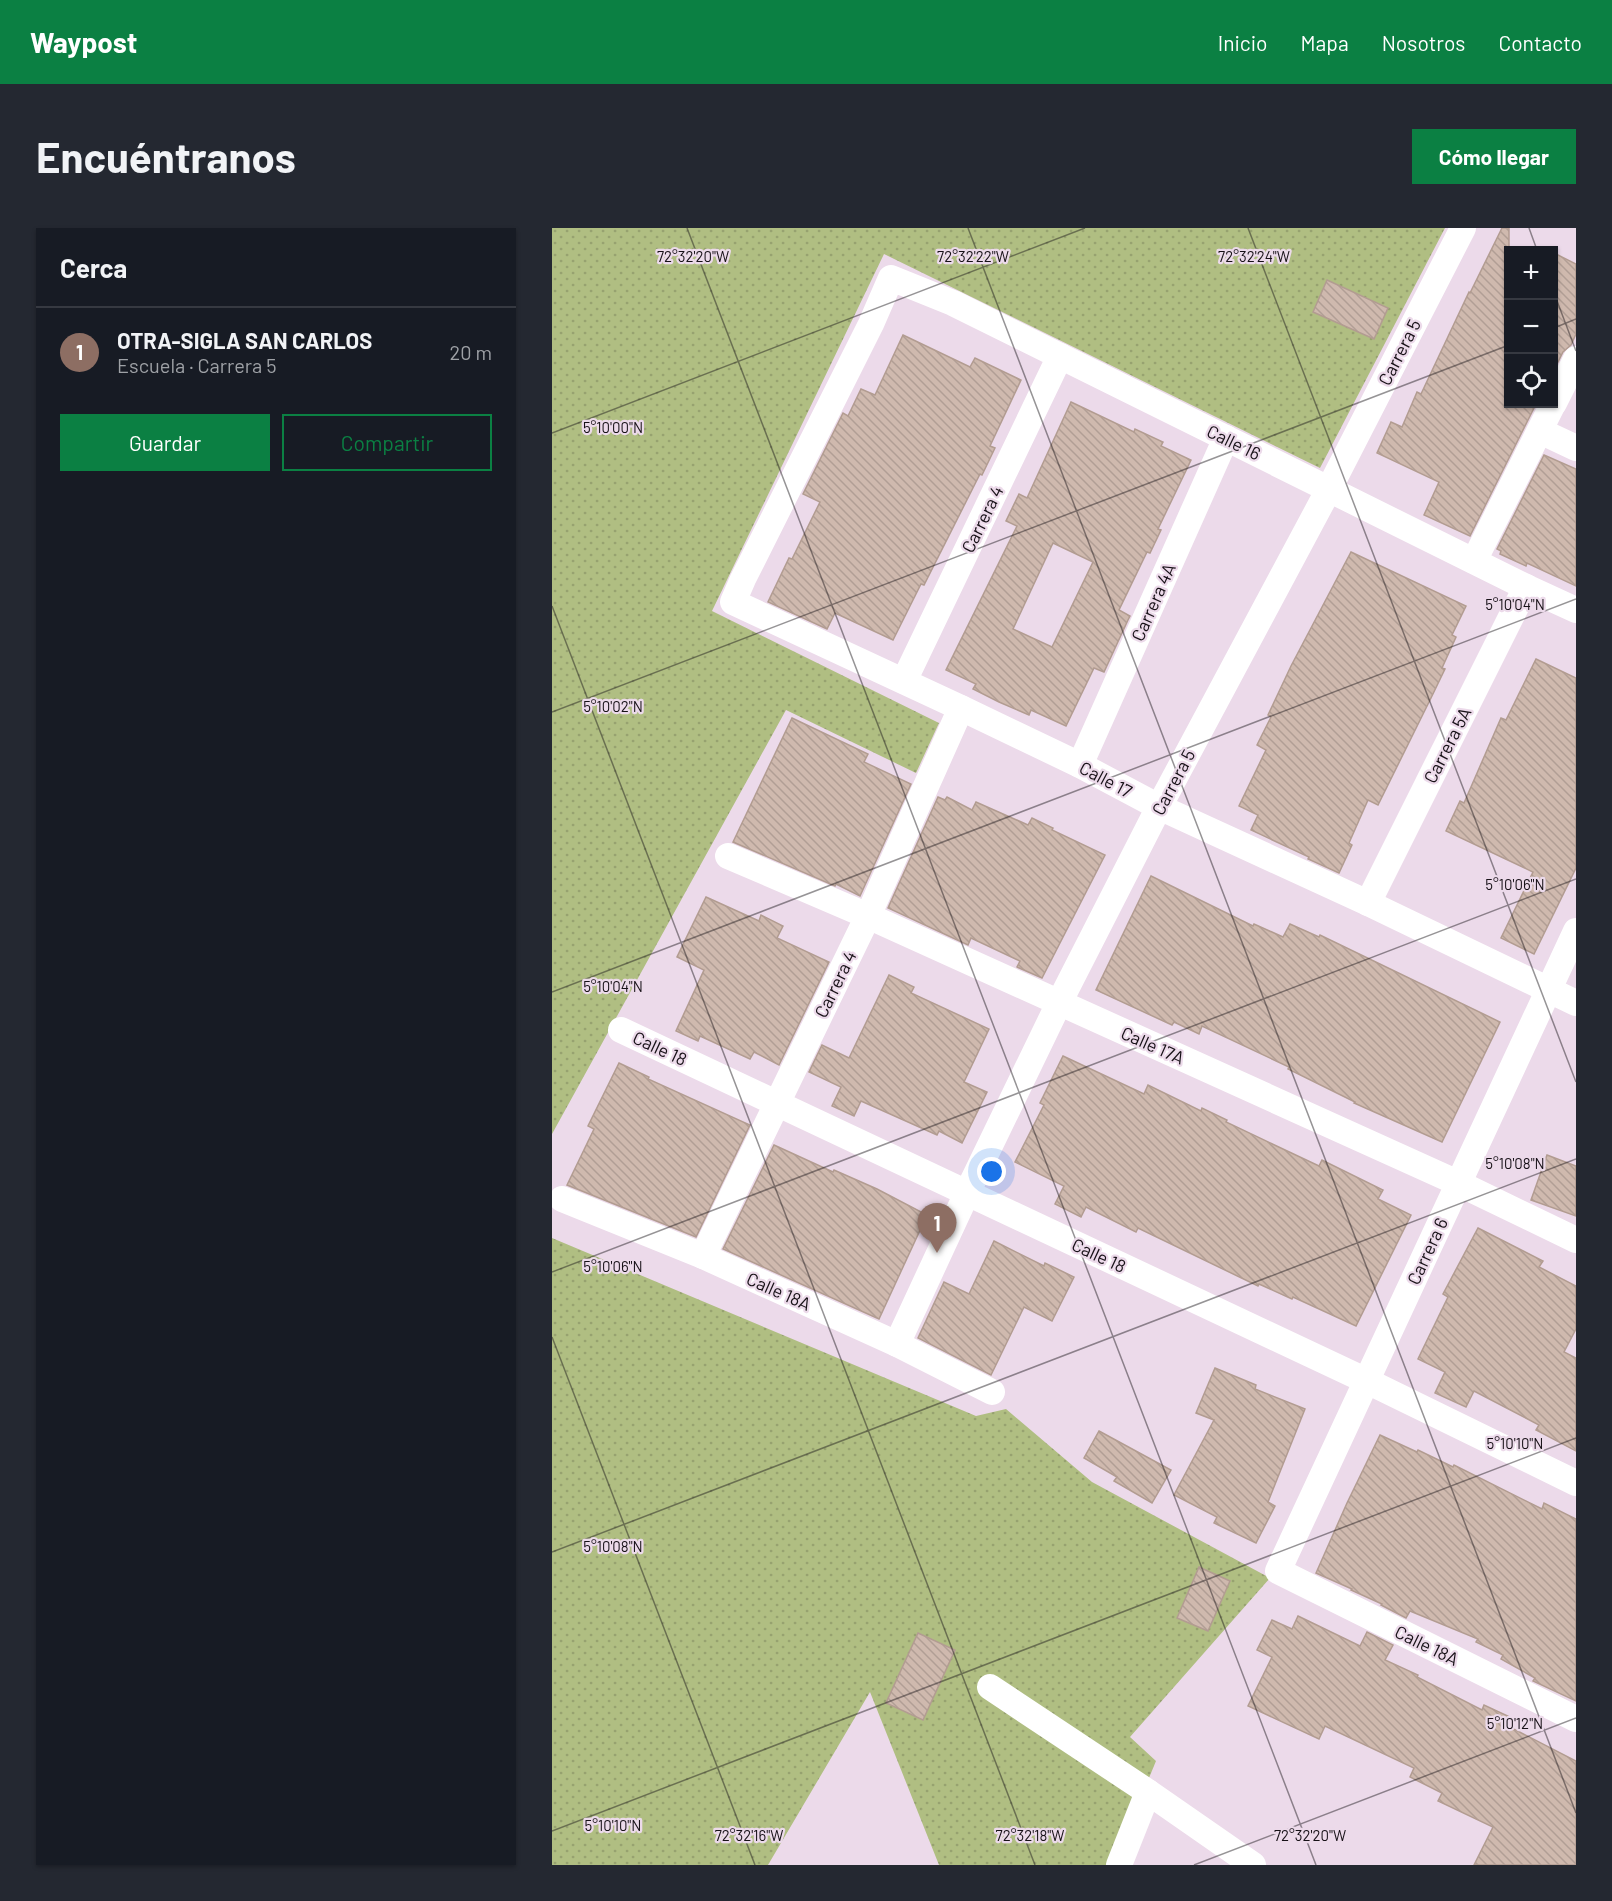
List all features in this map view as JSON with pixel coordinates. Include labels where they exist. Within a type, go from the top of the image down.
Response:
[{"type":"street","name":"Carrera 5","points":[[897,1344],[1059,1003],[1329,489],[1463,228]]},
{"type":"street","name":"Calle 16","points":[[733,602],[872,324],[891,278],[953,303],[1576,610]]},
{"type":"street","name":"Carrera 4","points":[[904,681],[1060,356]]},
{"type":"street","points":[[1474,561],[1540,431],[1561,400],[1576,359]]},
{"type":"street","points":[[1540,431],[1576,448]]},
{"type":"street","name":"Carrera 4A","points":[[1080,765],[1226,438]]},
{"type":"street","name":"Carrera 5A","points":[[1368,903],[1526,587]]},
{"type":"street","name":"Calle 17","points":[[733,602],[961,708],[1080,765],[1160,807],[1368,903],[1576,1003]]},
{"type":"street","name":"Carrera 4","points":[[703,1256],[868,916],[961,708]]},
{"type":"street","name":"Calle 17A","points":[[728,856],[868,916],[1458,1183],[1576,1240]]},
{"type":"street","name":"Carrera 6","points":[[1278,1571],[1576,931]]},
{"type":"street","name":"Calle 18","points":[[621,1030],[1366,1381],[1576,1483]]},
{"type":"street","name":"Calle 18A","points":[[562,1199],[703,1256],[897,1344],[992,1392]]},
{"type":"street","name":"Calle 18A","points":[[1278,1571],[1576,1719]]},
{"type":"street","points":[[990,1687],[1253,1865]]},
{"type":"street","points":[[1119,1865],[1148,1792]]},
{"type":"green space","points":[[552,228],[1445,228],[1320,468],[884,254],[712,611],[939,723],[916,773],[786,710],[552,1134]]},
{"type":"green space","points":[[552,1238],[976,1416],[1006,1409],[1092,1482],[1270,1578],[1130,1737],[1156,1761],[1113,1865],[939,1865],[870,1692],[768,1865],[552,1865]]},
{"type":"building","points":[[1502,228],[1509,228],[1509,246],[1504,246],[1504,408],[1534,408],[1470,536],[1424,515],[1439,482],[1377,453],[1391,422],[1402,427],[1417,392],[1421,394]]},
{"type":"building","points":[[1558,255],[1576,264],[1576,334],[1571,345],[1563,352],[1558,362]]},
{"type":"building","points":[[1327,280],[1388,308],[1374,339],[1313,312]]},
{"type":"building","points":[[903,335],[970,367],[975,358],[1021,380],[990,446],[995,448],[982,475],[980,474],[924,585],[921,584],[893,640],[835,613],[827,629],[768,602],[820,502],[803,494],[843,413],[848,416],[861,389],[875,395]]},
{"type":"building","points":[[1071,402],[1134,432],[1135,429],[1163,442],[1161,446],[1191,460],[1158,529],[1161,530],[1150,553],[1147,552],[1119,610],[1130,616],[1104,672],[1094,668],[1066,726],[1031,710],[1029,715],[999,702],[973,689],[976,684],[946,670],[1017,526],[1006,521],[1019,494],[1027,498]],"holes":[[[1053,543],[1093,562],[1052,647],[1013,629]]]},
{"type":"building","points":[[1544,455],[1576,469],[1576,586],[1527,563],[1526,566],[1500,554],[1501,551],[1497,549]]},
{"type":"building","points":[[1351,552],[1466,606],[1452,635],[1456,637],[1442,668],[1445,669],[1378,805],[1368,800],[1339,873],[1251,830],[1258,815],[1239,806],[1266,750],[1257,745],[1271,717],[1268,715]]},
{"type":"building","points":[[1536,659],[1576,678],[1576,868],[1534,954],[1501,938],[1533,872],[1446,831],[1460,801],[1464,803],[1501,718],[1506,720]]},
{"type":"building","points":[[792,718],[868,754],[864,762],[911,784],[860,896],[733,842]]},
{"type":"building","points":[[938,797],[945,800],[947,797],[972,810],[976,802],[1028,825],[1032,818],[1105,855],[1042,978],[1017,967],[1020,961],[971,938],[968,945],[888,908]]},
{"type":"building","points":[[1151,876],[1253,926],[1254,924],[1283,937],[1290,924],[1319,937],[1320,935],[1500,1022],[1442,1142],[1354,1103],[1288,1069],[1289,1067],[1202,1026],[1199,1034],[1174,1022],[1172,1025],[1096,990]]},
{"type":"building","points":[[706,897],[759,921],[761,915],[783,926],[777,938],[829,962],[779,1065],[754,1052],[750,1059],[700,1036],[698,1041],[676,1031],[704,970],[677,957]]},
{"type":"building","points":[[889,975],[914,987],[911,993],[989,1029],[964,1082],[987,1092],[962,1143],[939,1131],[937,1135],[861,1101],[854,1116],[832,1106],[841,1087],[809,1072],[822,1045],[849,1058]]},
{"type":"building","points":[[1063,1056],[1144,1094],[1148,1085],[1201,1111],[1202,1108],[1227,1120],[1226,1122],[1319,1166],[1322,1160],[1383,1190],[1378,1199],[1411,1215],[1356,1326],[1293,1297],[1292,1299],[1259,1284],[1258,1286],[1138,1228],[1136,1232],[1086,1207],[1081,1217],[1055,1204],[1064,1186],[1015,1162],[1044,1105],[1040,1103]]},
{"type":"building","points":[[619,1063],[649,1077],[648,1079],[750,1125],[696,1237],[567,1185],[594,1129],[588,1126]]},
{"type":"building","points":[[774,1145],[877,1189],[927,1215],[879,1319],[723,1249]]},
{"type":"building","points":[[1547,1155],[1576,1166],[1576,1216],[1531,1200]]},
{"type":"building","points":[[1478,1228],[1543,1261],[1539,1267],[1576,1286],[1576,1329],[1564,1352],[1576,1358],[1576,1451],[1536,1430],[1539,1425],[1474,1391],[1466,1407],[1435,1393],[1445,1372],[1418,1359],[1448,1297],[1443,1294]]},
{"type":"building","points":[[994,1241],[1044,1266],[1045,1263],[1074,1277],[1052,1321],[1024,1307],[991,1375],[918,1338],[944,1282],[969,1294]]},
{"type":"building","points":[[1215,1368],[1256,1385],[1255,1389],[1305,1409],[1268,1502],[1275,1506],[1256,1543],[1214,1523],[1217,1517],[1174,1495],[1214,1420],[1196,1413]]},
{"type":"building","points":[[1099,1431],[1171,1470],[1152,1503],[1114,1481],[1117,1477],[1084,1458]]},
{"type":"building","points":[[1380,1435],[1453,1467],[1454,1465],[1542,1509],[1544,1503],[1576,1519],[1576,1701],[1533,1681],[1535,1678],[1501,1659],[1503,1655],[1476,1642],[1478,1639],[1410,1611],[1406,1618],[1316,1573]]},
{"type":"building","points":[[1199,1567],[1230,1581],[1208,1631],[1177,1618]]},
{"type":"building","points":[[1298,1616],[1360,1646],[1367,1632],[1393,1645],[1385,1660],[1482,1710],[1484,1705],[1510,1717],[1506,1725],[1576,1761],[1576,1865],[1474,1865],[1493,1827],[1438,1801],[1442,1793],[1410,1777],[1414,1768],[1325,1726],[1319,1739],[1248,1706],[1272,1657],[1257,1650],[1272,1620],[1292,1629]]},
{"type":"building","points":[[918,1633],[955,1650],[923,1720],[886,1703]]},
{"type":"place","name":"OTRA-SIGLA SAN CARLOS","points":[[937,1253]]}]
